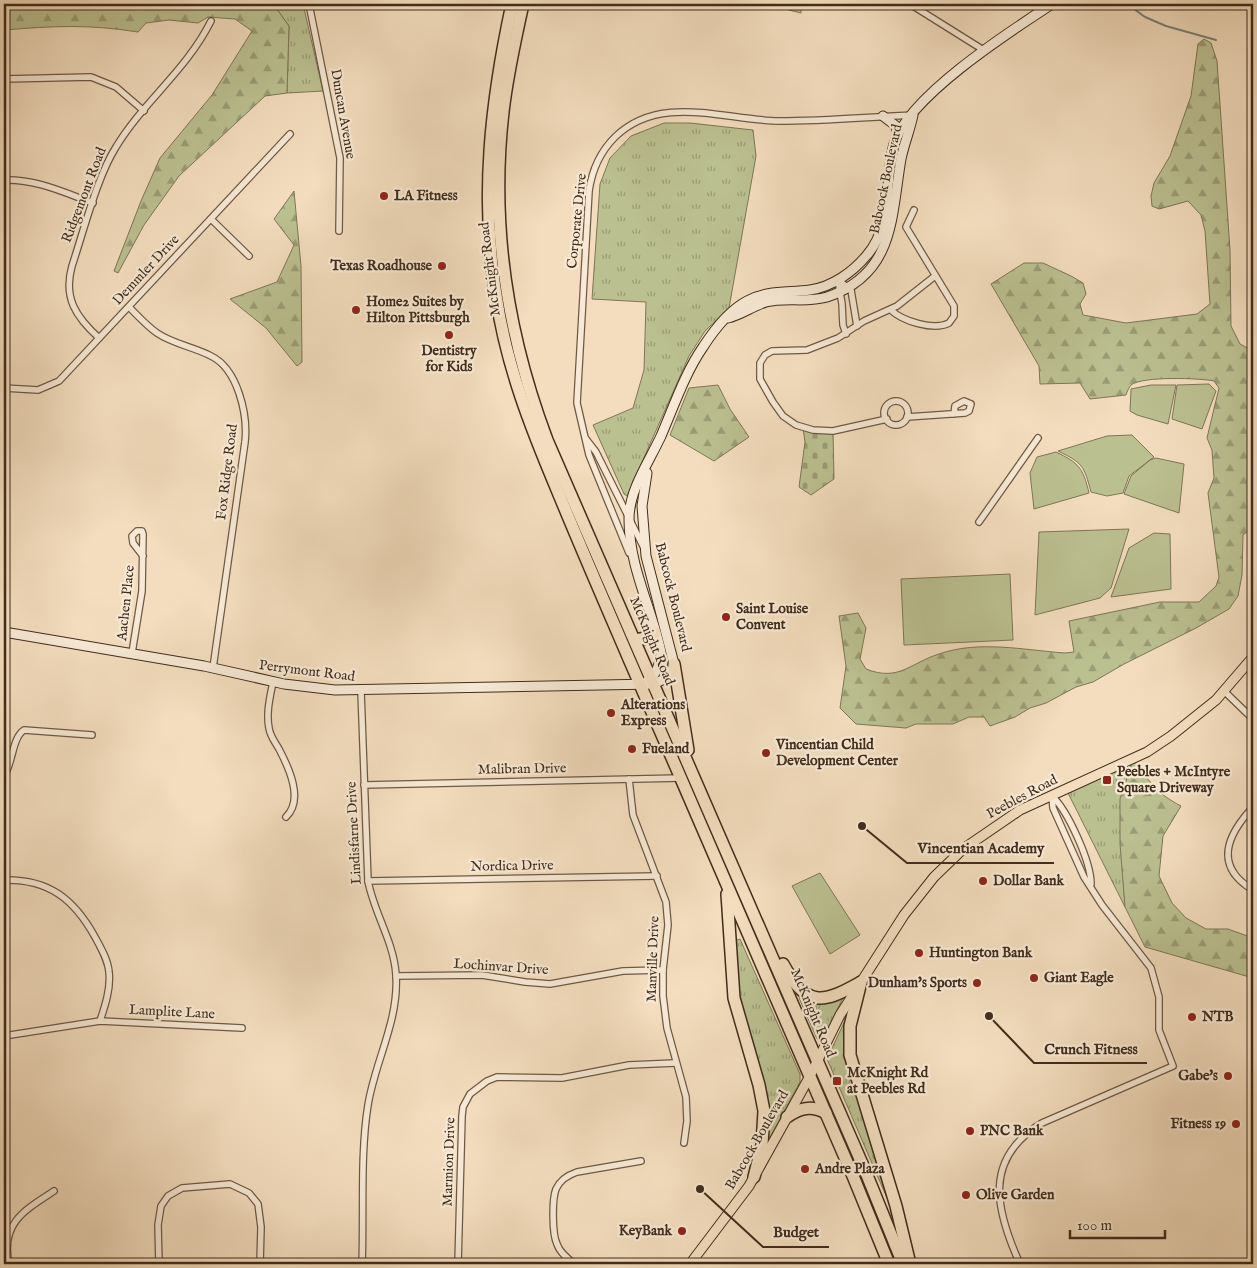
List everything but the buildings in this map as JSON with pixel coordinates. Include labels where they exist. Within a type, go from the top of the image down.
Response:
[{"type":"highway","name":"McKnight Road","points":[[512,4],[494,95],[487,171],[490,255],[500,323],[517,389],[537,444],[826,1113],[889,1264]]},
{"type":"highway","name":"McKnight Road","points":[[523,4],[506,90],[498,172],[500,240],[508,303],[522,367],[540,421],[818,1061],[903,1264]]},
{"type":"highway","points":[[635,640],[646,638],[655,633]]},
{"type":"highway","points":[[674,664],[691,769]]},
{"type":"highway","points":[[723,875],[729,911],[734,998],[759,1085],[764,1111],[762,1145],[754,1178]]},
{"type":"highway","points":[[745,894],[789,976],[802,991],[814,997],[828,998],[861,982]]},
{"type":"highway","points":[[861,982],[850,1026],[850,1055],[896,1206],[910,1264]]},
{"type":"highway","points":[[787,1118],[798,1110],[808,1108],[826,1113]]},
{"type":"main road","name":"Peebles Road","points":[[818,1061],[840,1015],[908,909],[954,856],[1006,818],[1160,744],[1206,710],[1253,657]]},
{"type":"main road","name":"Babcock Boulevard","points":[[690,1264],[754,1178],[818,1061]]},
{"type":"street","name":"Duncan Avenue","points":[[309,4],[340,158],[339,231]]},
{"type":"street","points":[[910,4],[984,52]]},
{"type":"street","name":"Babcock Boulevard","points":[[653,681],[661,656],[632,560],[629,518],[632,496],[650,461],[698,354],[710,336],[728,318],[733,310],[755,297],[773,292],[811,290],[838,280],[867,256],[879,236],[892,152],[904,123],[913,115],[929,94],[1052,4]]},
{"type":"street","name":"Ridgemont Road","points":[[99,338],[77,315],[68,290],[72,266],[93,203],[111,155],[122,138],[189,57],[210,21]]},
{"type":"street","points":[[4,79],[91,77],[116,87],[144,111]]},
{"type":"street","name":"Corporate Drive","points":[[632,560],[589,455],[578,412],[577,394],[588,204],[594,168],[612,141],[639,120],[667,112],[778,120],[913,115]]},
{"type":"street","name":"Babcock Boulevard","points":[[728,318],[764,303],[820,299],[848,286],[875,262],[889,236],[903,149],[913,115]]},
{"type":"street","points":[[883,116],[896,126],[898,135]]},
{"type":"street","name":"Demmler Drive","points":[[4,388],[46,389],[64,377],[290,134]]},
{"type":"street","points":[[4,180],[36,182],[93,203]]},
{"type":"street","points":[[891,310],[903,319],[936,326],[949,323],[954,316],[954,306],[906,227],[914,210]]},
{"type":"street","points":[[211,219],[249,256]]},
{"type":"street","points":[[886,419],[885,408],[894,401],[905,404],[908,417],[904,422],[897,424],[886,419],[833,431],[800,427],[789,421],[780,412],[760,378],[760,363],[769,353],[807,350],[846,334],[864,320],[891,310],[911,297],[935,276]]},
{"type":"street","points":[[838,280],[848,286],[854,300],[857,326]]},
{"type":"street","points":[[838,280],[842,325],[846,334]]},
{"type":"street","name":"Fox Ridge Road","points":[[129,307],[158,334],[216,358],[230,375],[246,416],[245,442],[213,668]]},
{"type":"street","points":[[908,417],[954,414]]},
{"type":"street","name":"Corporate Drive","points":[[585,437],[596,452],[646,556]]},
{"type":"street","points":[[979,522],[1038,438]]},
{"type":"street","name":"Babcock Boulevard","points":[[650,461],[642,506],[646,556],[674,664],[670,676],[653,681]]},
{"type":"street","name":"Aachen Place","points":[[132,653],[142,591],[143,556]]},
{"type":"street","name":"Perrymont Road","points":[[4,632],[132,653],[213,668],[273,682],[322,689],[361,691],[640,685]]},
{"type":"street","points":[[640,685],[653,681]]},
{"type":"street","points":[[273,682],[269,704],[269,729],[290,774],[295,799],[294,806],[286,817]]},
{"type":"street","name":"Lindisfarne Drive","points":[[361,691],[368,881],[372,902],[388,940],[396,976],[392,1019],[375,1072],[367,1112],[362,1264]]},
{"type":"street","points":[[1224,691],[1253,719]]},
{"type":"street","points":[[4,776],[13,757],[17,736],[24,730],[92,735]]},
{"type":"street","name":"Malibran Drive","points":[[364,785],[681,778]]},
{"type":"street","name":"Manville Drive","points":[[629,779],[633,815],[665,895],[668,916],[663,970],[665,1018],[675,1063],[685,1089],[687,1106],[684,1143]]},
{"type":"street","points":[[1020,1264],[1003,1223],[999,1197],[1003,1170],[1015,1144],[1025,1134],[1042,1124],[1173,1066],[1159,1030],[1159,997],[1151,968],[1102,905],[1091,884],[1084,877],[1053,808],[1052,796]]},
{"type":"street","points":[[1052,796],[1063,808],[1088,866],[1091,884]]},
{"type":"street","points":[[1253,808],[1234,830],[1228,850],[1232,871],[1241,882],[1253,890]]},
{"type":"street","name":"Nordica Drive","points":[[368,881],[657,876]]},
{"type":"street","points":[[4,880],[30,881],[52,891],[68,900],[86,921],[104,954],[109,972],[100,1021]]},
{"type":"street","name":"Lochinvar Drive","points":[[396,976],[482,975],[550,984],[623,971],[663,970]]},
{"type":"street","name":"Lamplite Lane","points":[[4,1036],[100,1021],[242,1028]]},
{"type":"street","name":"Marmion Drive","points":[[458,1264],[462,1116],[466,1101],[475,1090],[487,1081],[501,1076],[562,1078],[629,1064],[675,1063]]},
{"type":"street","points":[[572,1263],[560,1250],[555,1238],[555,1197],[558,1185],[568,1175],[577,1172],[641,1161]]},
{"type":"street","points":[[159,1264],[158,1225],[161,1206],[168,1196],[182,1188],[230,1184],[249,1193],[258,1204],[261,1227],[260,1264]]},
{"type":"street","points":[[9,1264],[5,1244],[10,1223],[20,1214],[54,1192]]},
{"type":"green space","points":[[4,4],[269,4],[276,8],[289,26],[287,93],[265,96],[179,176],[144,225],[118,273],[114,271],[160,158],[212,95],[252,31],[235,19],[208,17],[198,23],[169,20],[146,23],[138,32],[71,26],[4,30]]},
{"type":"green space","points":[[269,4],[303,4],[323,91],[287,93],[289,26],[276,8]]},
{"type":"green space","points":[[532,4],[658,4],[531,9]]},
{"type":"green space","points":[[674,4],[801,4],[801,13],[773,6]]},
{"type":"green space","points":[[1204,39],[1211,43],[1217,61],[1230,250],[1231,326],[1240,344],[1253,351],[1253,527],[1243,535],[1242,575],[1238,596],[1229,609],[1093,682],[1076,687],[1046,703],[990,726],[984,717],[969,717],[953,724],[916,724],[906,728],[856,724],[840,708],[846,666],[839,616],[858,613],[866,628],[860,659],[866,669],[887,673],[904,670],[939,654],[970,648],[1001,647],[1065,653],[1074,652],[1069,621],[1160,602],[1199,602],[1216,586],[1219,577],[1208,493],[1214,478],[1212,450],[1207,438],[1219,388],[1214,381],[1197,379],[1147,380],[1131,385],[1126,395],[1090,399],[1080,383],[1040,384],[1039,366],[991,284],[1024,263],[1043,263],[1083,283],[1086,294],[1080,304],[1083,315],[1126,323],[1197,314],[1210,304],[1205,231],[1201,215],[1188,201],[1159,209],[1152,206],[1151,196],[1154,183],[1170,156],[1191,96],[1198,44]]},
{"type":"green space","points":[[664,123],[690,123],[753,130],[756,156],[729,308],[705,331],[689,356],[627,496],[624,494],[593,425],[633,408],[644,370],[646,302],[592,299],[600,184],[610,158],[631,136]]},
{"type":"green space","points":[[294,191],[301,266],[302,362],[297,366],[266,328],[230,299],[277,282],[294,245],[274,219]]},
{"type":"green space","points":[[1209,384],[1216,391],[1202,429],[1172,419],[1177,385]]},
{"type":"green space","points":[[718,385],[730,409],[749,437],[714,461],[670,435],[689,388]]},
{"type":"green space","points":[[1151,385],[1176,385],[1168,424],[1137,415],[1130,411],[1131,389]]},
{"type":"green space","points":[[803,428],[833,431],[834,479],[811,495],[799,487],[805,442]]},
{"type":"green space","points":[[1132,435],[1154,457],[1129,476],[1123,493],[1107,496],[1091,492],[1084,471],[1078,462],[1058,451],[1107,436]]},
{"type":"green space","points":[[1056,452],[1079,467],[1085,478],[1089,493],[1034,509],[1030,473],[1037,457]]},
{"type":"green space","points":[[1156,458],[1184,464],[1179,513],[1124,494],[1131,476],[1150,460]]},
{"type":"green space","points":[[1129,529],[1111,588],[1100,598],[1035,615],[1039,532]]},
{"type":"green space","points":[[1154,533],[1170,534],[1171,589],[1111,597],[1129,548]]},
{"type":"green space","points":[[1010,574],[1013,640],[904,645],[901,579]]},
{"type":"green space","points":[[1134,757],[1128,776],[1122,813],[1125,907],[1066,789]]},
{"type":"green space","points":[[1134,757],[1153,786],[1181,806],[1163,836],[1159,876],[1172,903],[1186,918],[1206,929],[1228,929],[1253,938],[1253,978],[1145,947],[1125,907],[1120,844],[1120,799]]},
{"type":"green space","points":[[820,873],[860,935],[830,954],[792,886]]},
{"type":"green space","points":[[740,939],[800,1074],[800,1082],[769,1139],[737,993],[734,941]]},
{"type":"green space","points":[[801,996],[822,1003],[843,998],[821,1042],[817,1039],[799,998]]},
{"type":"green space","points":[[848,1014],[845,1052],[849,1071],[887,1198],[827,1059]]},
{"type":"waterway","points":[[1114,4],[1134,9],[1145,17],[1166,26],[1216,40]]},
{"type":"place","name":"LA Fitness","points":[[384,196]]},
{"type":"place","name":"Texas Roadhouse","points":[[442,266]]},
{"type":"place","name":"Home2 Suites by Hilton Pittsburgh","points":[[356,310]]},
{"type":"place","name":"Dentistry for Kids","points":[[449,335]]},
{"type":"place","name":"Saint Louise Convent","points":[[726,617]]},
{"type":"place","name":"Alterations Express","points":[[611,713]]},
{"type":"place","name":"Fueland","points":[[632,749]]},
{"type":"place","name":"Vincentian Child Development Center","points":[[766,753]]},
{"type":"place","name":"Peebles + McIntyre Square Driveway","points":[[1107,780]]},
{"type":"place","name":"Vincentian Academy","points":[[862,826]]},
{"type":"place","name":"Dollar Bank","points":[[983,881]]},
{"type":"place","name":"Huntington Bank","points":[[919,953]]},
{"type":"place","name":"Giant Eagle","points":[[1034,978]]},
{"type":"place","name":"Dunham's Sports","points":[[977,983]]},
{"type":"place","name":"Crunch Fitness","points":[[989,1016]]},
{"type":"place","name":"NTB","points":[[1192,1017]]},
{"type":"place","name":"Gabe's","points":[[1228,1076]]},
{"type":"place","name":"McKnight Rd at Peebles Rd","points":[[837,1081]]},
{"type":"place","name":"Fitness 19","points":[[1236,1124]]},
{"type":"place","name":"PNC Bank","points":[[970,1131]]},
{"type":"place","name":"Andre Plaza","points":[[805,1169]]},
{"type":"place","name":"Budget","points":[[700,1189]]},
{"type":"place","name":"Olive Garden","points":[[966,1195]]},
{"type":"place","name":"KeyBank","points":[[682,1231]]}]
